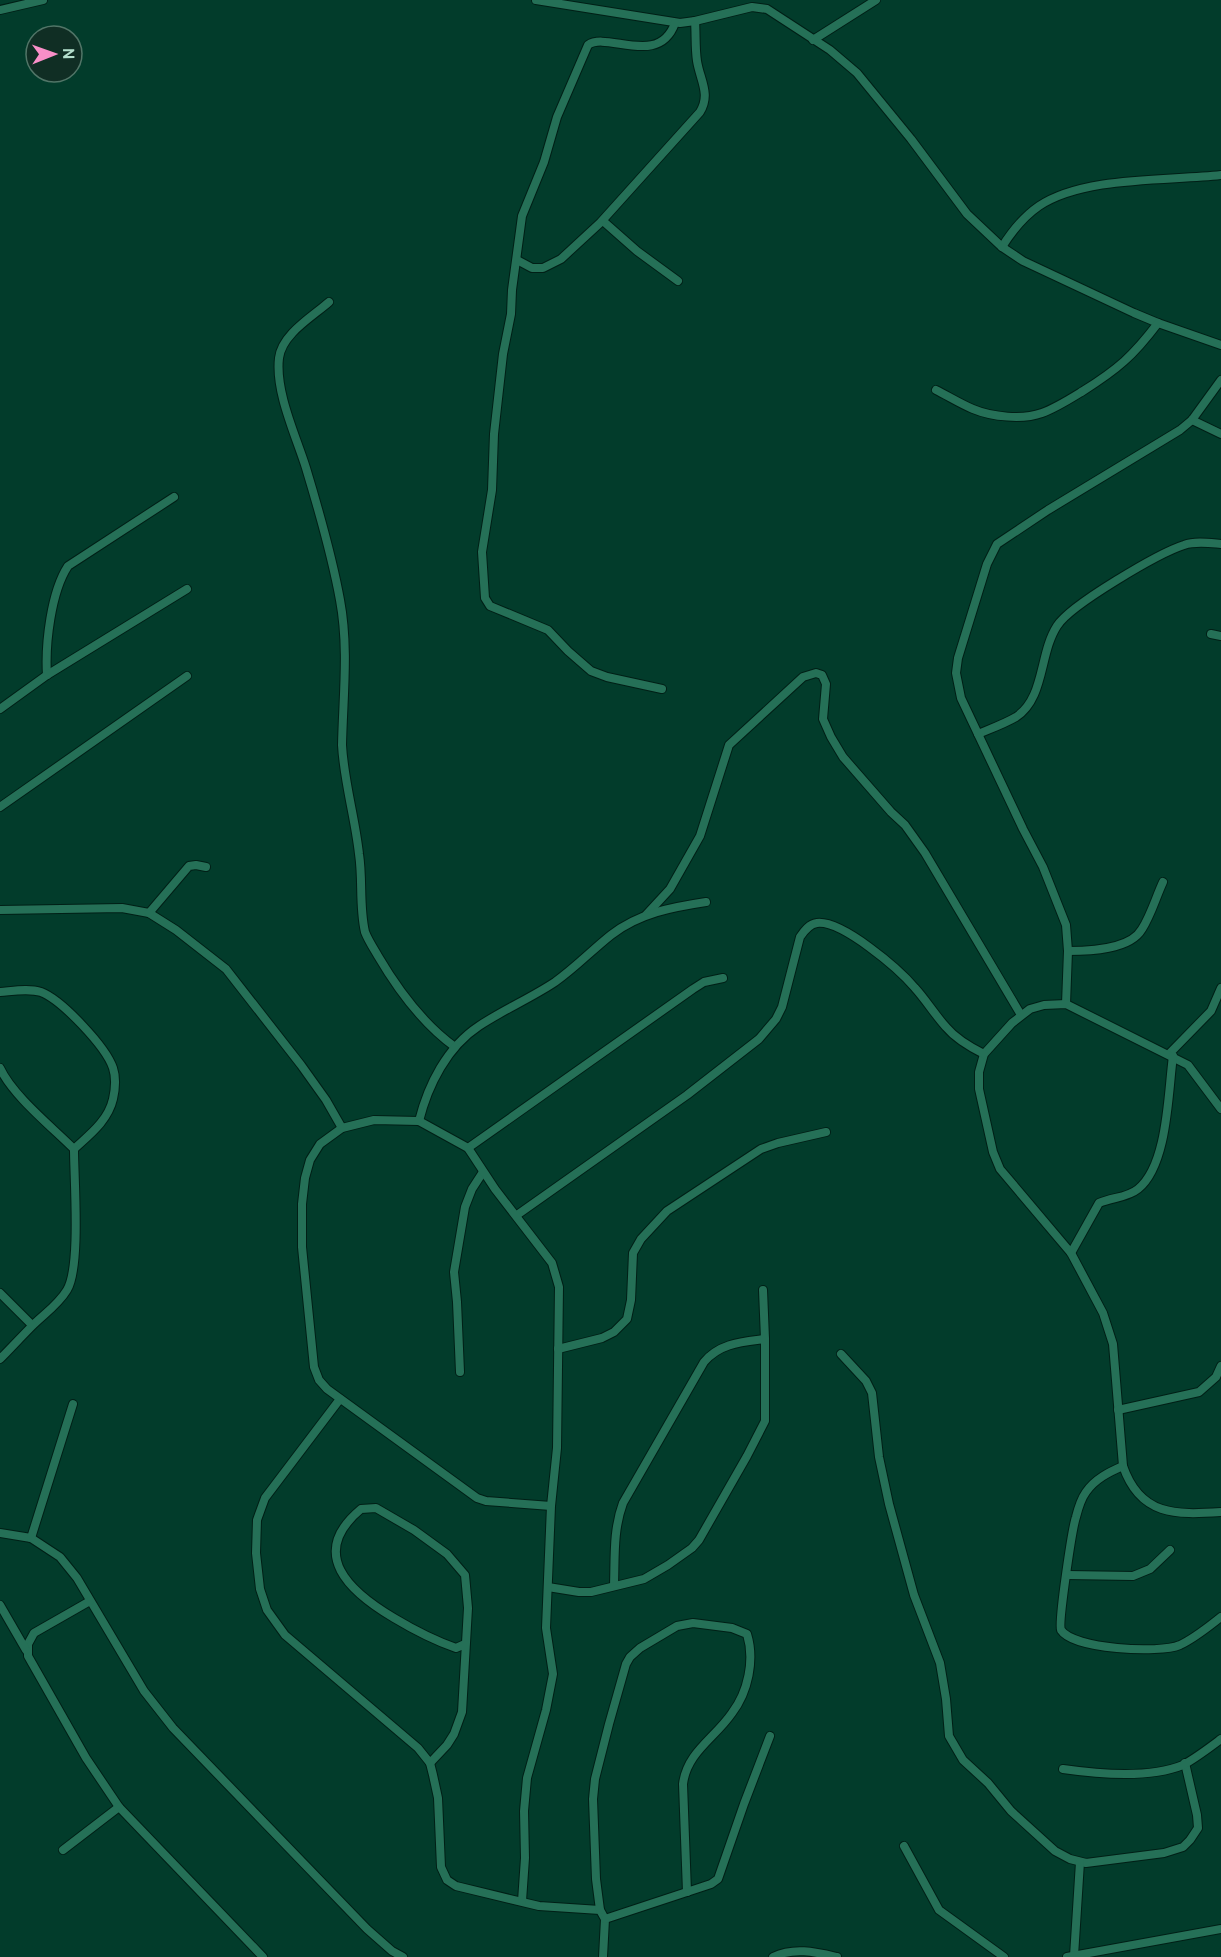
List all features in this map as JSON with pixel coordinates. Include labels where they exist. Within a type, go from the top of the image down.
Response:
[{"type":"street","points":[[0,10],[44,0]]},
{"type":"street","points":[[536,0],[626,13],[675,23],[760,7],[830,50],[857,73],[911,139],[966,214],[1002,247],[1023,261],[1158,323],[1221,345]]},
{"type":"street","points":[[813,40],[876,0]]},
{"type":"street","points":[[517,260],[532,267],[547,267],[561,259],[603,220],[704,106],[706,94],[697,60],[695,21]]},
{"type":"street","points":[[662,689],[607,677],[591,671],[548,630],[490,606],[486,601],[482,552],[492,490],[494,434],[522,216],[544,162],[557,117],[588,45],[600,41],[624,46],[645,46],[661,41],[669,35],[675,23]]},
{"type":"street","points":[[1002,247],[1020,222],[1038,207],[1063,195],[1112,184],[1221,175]]},
{"type":"street","points":[[603,220],[637,251],[678,281]]},
{"type":"street","points":[[329,302],[289,337],[283,345],[279,368],[285,402],[335,574],[345,629],[343,764],[359,853],[362,882],[361,909],[366,934],[391,977],[428,1023],[441,1037],[455,1047]]},
{"type":"street","points":[[936,390],[973,409],[984,412],[1023,416],[1040,414],[1118,369],[1132,356],[1158,323]]},
{"type":"street","points":[[1066,1004],[1068,951],[1066,925],[1060,906],[958,691],[956,667],[992,552],[1004,540],[1048,510],[1180,430],[1192,420],[1221,380]]},
{"type":"street","points":[[1192,420],[1221,434]]},
{"type":"street","points":[[47,675],[47,639],[57,590],[68,566],[174,497]]},
{"type":"street","points":[[978,734],[1016,717],[1025,708],[1034,696],[1055,628],[1077,606],[1185,544],[1221,544]]},
{"type":"street","points":[[0,710],[47,675],[186,589]]},
{"type":"street","points":[[1211,634],[1221,636]]},
{"type":"street","points":[[646,915],[670,889],[700,836],[729,745],[803,677],[809,674],[822,675],[826,684],[823,719],[831,737],[843,757],[905,825],[925,853],[1021,1015]]},
{"type":"street","points":[[0,807],[187,676]]},
{"type":"street","points":[[149,913],[189,866],[206,867]]},
{"type":"street","points":[[1068,951],[1108,948],[1133,939],[1143,929],[1163,882]]},
{"type":"street","points":[[419,1121],[429,1089],[455,1047],[478,1026],[552,983],[612,934],[646,915],[706,902]]},
{"type":"street","points":[[0,910],[122,909],[149,913],[176,930],[226,969],[301,1065],[326,1100],[342,1128]]},
{"type":"street","points":[[517,1215],[687,1095],[759,1039],[776,1019],[782,1007],[800,937],[814,924],[825,924],[857,938],[888,961],[916,989],[948,1029],[984,1054]]},
{"type":"street","points":[[468,1148],[693,988],[704,982],[723,978]]},
{"type":"street","points":[[1071,1253],[1099,1203],[1128,1195],[1138,1189],[1156,1163],[1164,1125],[1171,1055],[1211,1011],[1221,988]]},
{"type":"street","points":[[0,992],[35,991],[48,996],[96,1040],[108,1057],[114,1070],[115,1080],[115,1090],[105,1118],[74,1149],[74,1275],[67,1290],[60,1298],[0,1359]]},
{"type":"street","points":[[1221,1109],[1194,1071],[1171,1055],[1066,1004],[1044,1005],[1021,1015],[984,1054],[979,1072],[979,1089],[989,1138],[997,1162],[1016,1189],[1071,1253],[1103,1313],[1109,1330],[1115,1364],[1123,1466],[1134,1487],[1153,1506],[1162,1510],[1180,1513],[1221,1512]]},
{"type":"street","points":[[0,1068],[19,1094],[74,1149]]},
{"type":"street","points":[[522,1901],[527,1778],[546,1710],[553,1674],[546,1628],[556,1448],[560,1299],[556,1272],[546,1253],[483,1172],[468,1148],[419,1121],[374,1120],[342,1128],[320,1144],[310,1160],[302,1204],[302,1247],[314,1367],[323,1384],[340,1400],[477,1498],[486,1501],[551,1506]]},
{"type":"street","points":[[558,1349],[602,1338],[614,1332],[627,1319],[631,1300],[633,1253],[641,1239],[667,1211],[761,1149],[826,1132]]},
{"type":"street","points":[[460,1372],[454,1272],[465,1206],[483,1172]]},
{"type":"street","points":[[0,1288],[0,1293],[32,1325]]},
{"type":"street","points":[[548,1587],[591,1592],[644,1578],[692,1548],[711,1521],[765,1421],[763,1290]]},
{"type":"street","points":[[614,1585],[615,1530],[623,1503],[704,1362],[717,1350],[726,1346],[765,1339]]},
{"type":"street","points":[[841,1354],[866,1381],[872,1393],[879,1457],[889,1504],[915,1595],[940,1663],[951,1743],[963,1760],[988,1783],[1024,1824],[1062,1856],[1080,1862],[1118,1860],[1164,1853],[1183,1847],[1191,1840],[1198,1828],[1197,1815],[1185,1763]]},
{"type":"street","points":[[1118,1410],[1199,1392],[1216,1377],[1221,1366]]},
{"type":"street","points":[[340,1400],[265,1498],[257,1520],[256,1553],[260,1589],[267,1610],[285,1635],[418,1748],[430,1763],[438,1798],[441,1867],[447,1880],[456,1886],[548,1907],[600,1910]]},
{"type":"street","points":[[31,1538],[73,1404]]},
{"type":"street","points":[[1123,1466],[1105,1475],[1085,1493],[1074,1521],[1061,1607],[1060,1624],[1066,1634],[1079,1640],[1122,1649],[1163,1650],[1179,1646],[1221,1617]]},
{"type":"street","points":[[430,1763],[450,1740],[462,1712],[468,1595],[466,1579],[456,1562],[434,1543],[385,1512],[370,1507],[361,1509],[346,1523],[337,1542],[337,1561],[340,1571],[348,1582],[370,1603],[429,1639],[456,1648],[465,1644]]},
{"type":"street","points":[[0,1533],[31,1538],[60,1557],[77,1578],[144,1691],[172,1728],[366,1929],[402,1957]]},
{"type":"street","points":[[1067,1575],[1133,1576],[1150,1569],[1170,1550]]},
{"type":"street","points":[[26,1650],[34,1632],[90,1601]]},
{"type":"street","points":[[0,1605],[86,1758],[119,1807],[263,1957]]},
{"type":"street","points":[[603,1957],[605,1918],[600,1910],[596,1879],[593,1799],[595,1779],[621,1677],[630,1656],[639,1648],[677,1626],[693,1623],[732,1628],[747,1634],[750,1665],[747,1682],[732,1713],[700,1748],[684,1772],[687,1892]]},
{"type":"street","points":[[605,1918],[687,1892],[718,1879],[770,1736]]},
{"type":"street","points":[[1064,1769],[1120,1774],[1163,1770],[1185,1763],[1221,1739]]},
{"type":"street","points":[[63,1850],[119,1807]]},
{"type":"street","points":[[904,1846],[939,1910],[1004,1957]]},
{"type":"street","points":[[1080,1862],[1071,1956],[1221,1929]]},
{"type":"street","points":[[773,1957],[780,1953],[807,1950],[837,1957]]}]
